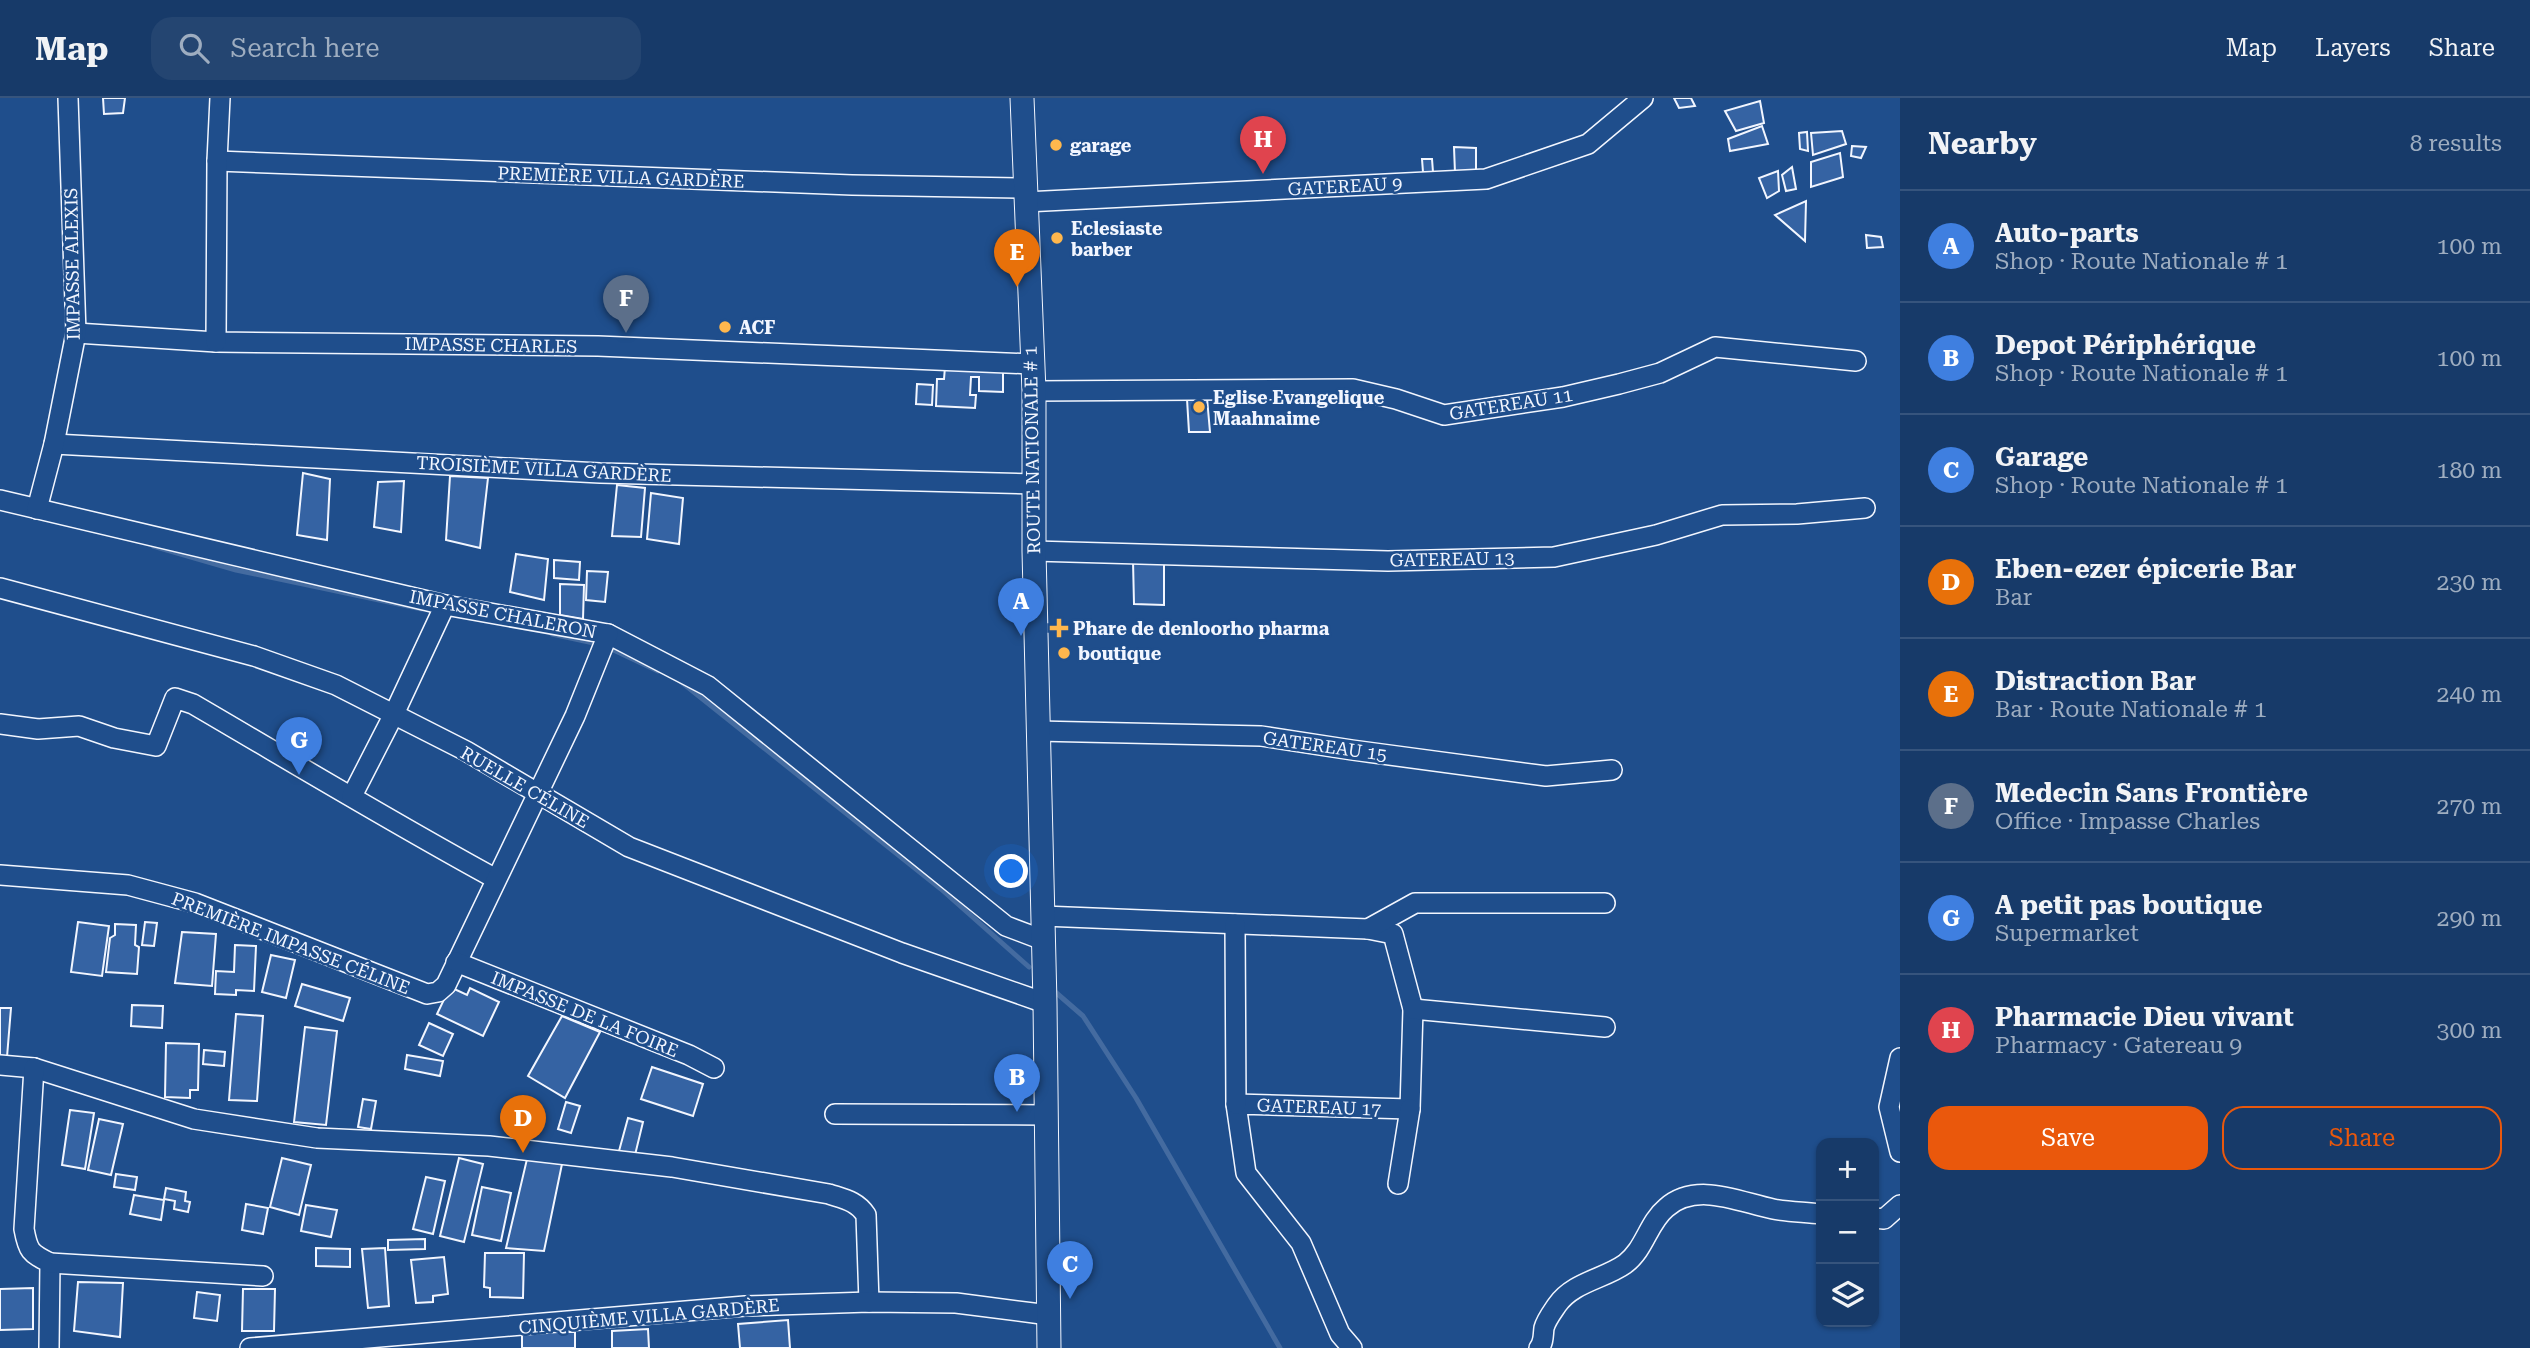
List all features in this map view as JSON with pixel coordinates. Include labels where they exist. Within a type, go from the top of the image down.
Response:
[{"type":"main road","name":"ROUTE NATIONALE # 1","points":[[1022,98],[1034,391],[1034,551],[1045,1003],[1049,1348]]},
{"type":"street","name":"IMPASSE ALEXIS","points":[[37,509],[54,444],[76,333],[68,98]]},
{"type":"street","points":[[216,342],[220,98]]},
{"type":"street","name":"GATEREAU 9","points":[[1025,195],[1486,179],[1588,144],[1643,98]]},
{"type":"street","name":"PREMIÈRE VILLA GARDÈRE","points":[[217,161],[852,185],[1025,195]]},
{"type":"street","name":"IMPASSE CHARLES","points":[[76,333],[216,342],[598,346],[1032,364]]},
{"type":"street","name":"GATEREAU 11","points":[[1034,391],[1353,389],[1396,399],[1444,415],[1563,397],[1619,384],[1660,373],[1715,346],[1856,361]]},
{"type":"street","name":"TROISIÈME VILLA GARDÈRE","points":[[54,444],[600,473],[1034,484]]},
{"type":"street","name":"IMPASSE CHALERON","points":[[0,500],[445,605],[608,634],[708,686],[1006,926],[1043,940]]},
{"type":"street","name":"GATEREAU 13","points":[[1034,551],[1388,561],[1554,556],[1656,535],[1723,515],[1797,514],[1865,509]]},
{"type":"street","name":"RUELLE CÉLINE","points":[[0,589],[254,656],[336,685],[466,751],[629,847],[902,953],[1045,1003]]},
{"type":"street","points":[[352,796],[445,605]]},
{"type":"street","name":"PREMIÈRE IMPASSE CÉLINE","points":[[0,876],[128,885],[195,903],[427,995],[438,992],[446,985],[575,716],[608,634]]},
{"type":"street","points":[[0,724],[38,729],[79,726],[114,738],[156,746],[175,698],[193,705],[401,827],[496,879]]},
{"type":"street","name":"GATEREAU 15","points":[[1037,731],[1261,736],[1546,776],[1612,770]]},
{"type":"street","points":[[1368,929],[1415,903],[1605,903]]},
{"type":"street","points":[[1043,916],[1368,929],[1393,933],[1413,1009],[1410,1109],[1398,1184]]},
{"type":"street","points":[[1236,924],[1236,1104]]},
{"type":"street","name":"IMPASSE DE LA FOIRE","points":[[456,962],[689,1055],[714,1068]]},
{"type":"street","points":[[1413,1009],[1605,1027]]},
{"type":"street","points":[[1900,1058],[1889,1107],[1900,1152]]},
{"type":"street","points":[[0,1065],[34,1068],[194,1119],[317,1138],[489,1146],[672,1167],[829,1194],[853,1202],[860,1206],[866,1215],[869,1302]]},
{"type":"street","points":[[34,1068],[24,1228],[32,1254],[50,1264],[263,1276]]},
{"type":"street","name":"GATEREAU 17","points":[[1352,1348],[1340,1334],[1301,1243],[1246,1173],[1236,1104],[1410,1109]]},
{"type":"street","points":[[835,1114],[1046,1115]]},
{"type":"street","points":[[1539,1348],[1542,1345],[1545,1326],[1558,1303],[1569,1292],[1625,1264],[1642,1247],[1654,1223],[1666,1208],[1684,1197],[1705,1194],[1776,1209],[1816,1213]]},
{"type":"street","points":[[1879,1219],[1884,1219],[1900,1205]]},
{"type":"street","points":[[48,1348],[50,1264]]},
{"type":"street","name":"CINQUIÈME VILLA GARDÈRE","points":[[250,1348],[745,1306],[869,1302],[956,1303],[1049,1315]]},
{"type":"building","points":[[103,98],[125,98],[123,113],[104,114]]},
{"type":"building","points":[[1674,98],[1691,98],[1695,106],[1679,108]]},
{"type":"building","points":[[1760,101],[1764,123],[1736,131],[1725,111]]},
{"type":"building","points":[[1762,126],[1768,144],[1730,151],[1728,139]]},
{"type":"building","points":[[1842,131],[1846,144],[1813,155],[1811,133]]},
{"type":"building","points":[[1807,132],[1808,151],[1800,149],[1799,133]]},
{"type":"building","points":[[1852,146],[1866,147],[1861,158],[1851,156]]},
{"type":"building","points":[[1454,147],[1476,148],[1476,173],[1455,173]]},
{"type":"building","points":[[1840,153],[1843,177],[1811,187],[1811,162]]},
{"type":"building","points":[[1422,159],[1432,159],[1433,172],[1423,172]]},
{"type":"building","points":[[1792,167],[1796,189],[1786,191],[1782,175]]},
{"type":"building","points":[[1778,171],[1779,191],[1767,198],[1759,178]]},
{"type":"building","points":[[1806,201],[1805,241],[1775,215]]},
{"type":"building","points":[[1866,235],[1881,237],[1883,247],[1867,248]]},
{"type":"building","points":[[1003,366],[1003,392],[979,391],[979,377],[971,377],[970,395],[976,395],[975,408],[936,406],[937,379],[944,379],[945,367]]},
{"type":"building","points":[[917,384],[933,385],[932,405],[916,404]]},
{"type":"building","points":[[1207,398],[1210,432],[1189,432],[1187,399]]},
{"type":"building","points":[[303,473],[330,479],[327,540],[297,535]]},
{"type":"building","points":[[450,476],[488,478],[480,548],[446,540]]},
{"type":"building","points":[[404,481],[401,532],[374,527],[378,482]]},
{"type":"building","points":[[617,485],[645,488],[641,537],[612,536]]},
{"type":"building","points":[[651,493],[683,498],[679,544],[647,539]]},
{"type":"building","points":[[516,554],[548,559],[544,600],[510,592]]},
{"type":"building","points":[[554,560],[580,562],[579,580],[554,578]]},
{"type":"building","points":[[1133,561],[1164,563],[1164,605],[1134,604]]},
{"type":"building","points":[[587,571],[608,572],[605,602],[586,600]]},
{"type":"building","points":[[560,584],[584,585],[583,619],[560,615]]},
{"type":"building","points":[[78,922],[109,926],[102,976],[71,972]]},
{"type":"building","points":[[145,922],[157,923],[154,946],[142,945]]},
{"type":"building","points":[[115,924],[136,925],[135,945],[139,947],[137,974],[106,972],[110,938],[115,935]]},
{"type":"building","points":[[182,932],[216,934],[212,986],[175,983]]},
{"type":"building","points":[[235,945],[256,946],[254,991],[236,990],[236,995],[215,994],[216,971],[234,972]]},
{"type":"building","points":[[271,955],[295,960],[286,998],[262,992]]},
{"type":"building","points":[[302,984],[350,998],[343,1021],[295,1006]]},
{"type":"building","points":[[450,987],[467,995],[470,988],[499,1002],[483,1036],[437,1014]]},
{"type":"building","points":[[132,1005],[163,1006],[162,1028],[131,1026]]},
{"type":"building","points":[[0,1008],[11,1008],[7,1057],[0,1057]]},
{"type":"building","points":[[236,1014],[263,1016],[257,1101],[229,1100]]},
{"type":"building","points":[[562,1016],[600,1032],[565,1098],[528,1076]]},
{"type":"building","points":[[429,1023],[453,1034],[443,1056],[419,1045]]},
{"type":"building","points":[[305,1027],[337,1031],[326,1125],[294,1122]]},
{"type":"building","points":[[166,1043],[199,1044],[198,1090],[190,1090],[190,1098],[165,1097]]},
{"type":"building","points":[[204,1050],[225,1052],[224,1066],[203,1064]]},
{"type":"building","points":[[407,1055],[443,1061],[440,1076],[405,1069]]},
{"type":"building","points":[[652,1067],[703,1084],[693,1116],[641,1099]]},
{"type":"building","points":[[363,1099],[376,1101],[371,1129],[358,1127]]},
{"type":"building","points":[[566,1102],[580,1106],[571,1133],[558,1129]]},
{"type":"building","points":[[70,1110],[94,1113],[85,1169],[62,1165]]},
{"type":"building","points":[[628,1118],[643,1122],[635,1155],[619,1151]]},
{"type":"building","points":[[99,1119],[123,1124],[111,1175],[88,1170]]},
{"type":"building","points":[[282,1158],[311,1165],[299,1215],[270,1207]]},
{"type":"building","points":[[459,1158],[483,1164],[464,1242],[440,1236]]},
{"type":"building","points":[[527,1159],[562,1164],[544,1251],[506,1248]]},
{"type":"building","points":[[116,1174],[137,1177],[135,1190],[114,1187]]},
{"type":"building","points":[[426,1177],[445,1181],[433,1234],[413,1229]]},
{"type":"building","points":[[482,1187],[511,1193],[501,1241],[472,1235]]},
{"type":"building","points":[[166,1188],[186,1192],[185,1201],[190,1202],[188,1212],[174,1209],[175,1201],[164,1199]]},
{"type":"building","points":[[134,1195],[164,1200],[161,1220],[130,1214]]},
{"type":"building","points":[[246,1204],[268,1208],[263,1234],[242,1230]]},
{"type":"building","points":[[306,1205],[337,1210],[331,1237],[301,1231]]},
{"type":"building","points":[[425,1239],[425,1249],[388,1250],[388,1240]]},
{"type":"building","points":[[316,1248],[350,1249],[350,1267],[316,1266]]},
{"type":"building","points":[[385,1248],[389,1306],[368,1308],[362,1249]]},
{"type":"building","points":[[485,1253],[524,1253],[523,1298],[490,1297],[490,1288],[484,1287]]},
{"type":"building","points":[[444,1257],[448,1294],[433,1296],[433,1302],[416,1303],[411,1260]]},
{"type":"building","points":[[78,1282],[123,1283],[120,1337],[74,1331]]},
{"type":"building","points":[[33,1288],[33,1329],[0,1330],[0,1289]]},
{"type":"building","points":[[243,1289],[275,1289],[274,1331],[242,1331]]},
{"type":"building","points":[[197,1292],[220,1295],[217,1321],[194,1318]]},
{"type":"building","points":[[788,1320],[790,1348],[740,1348],[738,1324]]},
{"type":"building","points":[[648,1329],[649,1348],[612,1348],[612,1331]]},
{"type":"building","points":[[522,1332],[575,1332],[575,1348],[522,1348]]},
{"type":"waterway","points":[[153,546],[236,570],[422,609]]},
{"type":"waterway","points":[[552,634],[603,645],[658,671]]},
{"type":"waterway","points":[[680,681],[941,889],[1029,967]]},
{"type":"waterway","points":[[1053,990],[1083,1016],[1136,1098],[1280,1348]]},
{"type":"place","name":"garage","points":[[1056,145]]},
{"type":"place","name":"Pharmacie Dieu vivant","points":[[1263,174]]},
{"type":"place","name":"Eclesiaste barber","points":[[1057,238]]},
{"type":"place","name":"Distraction Bar","points":[[1017,287]]},
{"type":"place","name":"ACF","points":[[725,327]]},
{"type":"place","name":"Medecin Sans Frontière","points":[[626,333]]},
{"type":"place","name":"Eglise Evangelique Maahnaime","points":[[1199,407]]},
{"type":"place","name":"Phare de denloorho pharma","points":[[1059,628]]},
{"type":"place","name":"Auto-parts","points":[[1021,636]]},
{"type":"place","name":"boutique","points":[[1064,653]]},
{"type":"place","name":"A petit pas boutique","points":[[299,775]]},
{"type":"place","name":"Depot Périphérique","points":[[1017,1112]]},
{"type":"place","name":"Eben-ezer épicerie Bar","points":[[523,1153]]},
{"type":"place","name":"Garage","points":[[1070,1299]]}]
